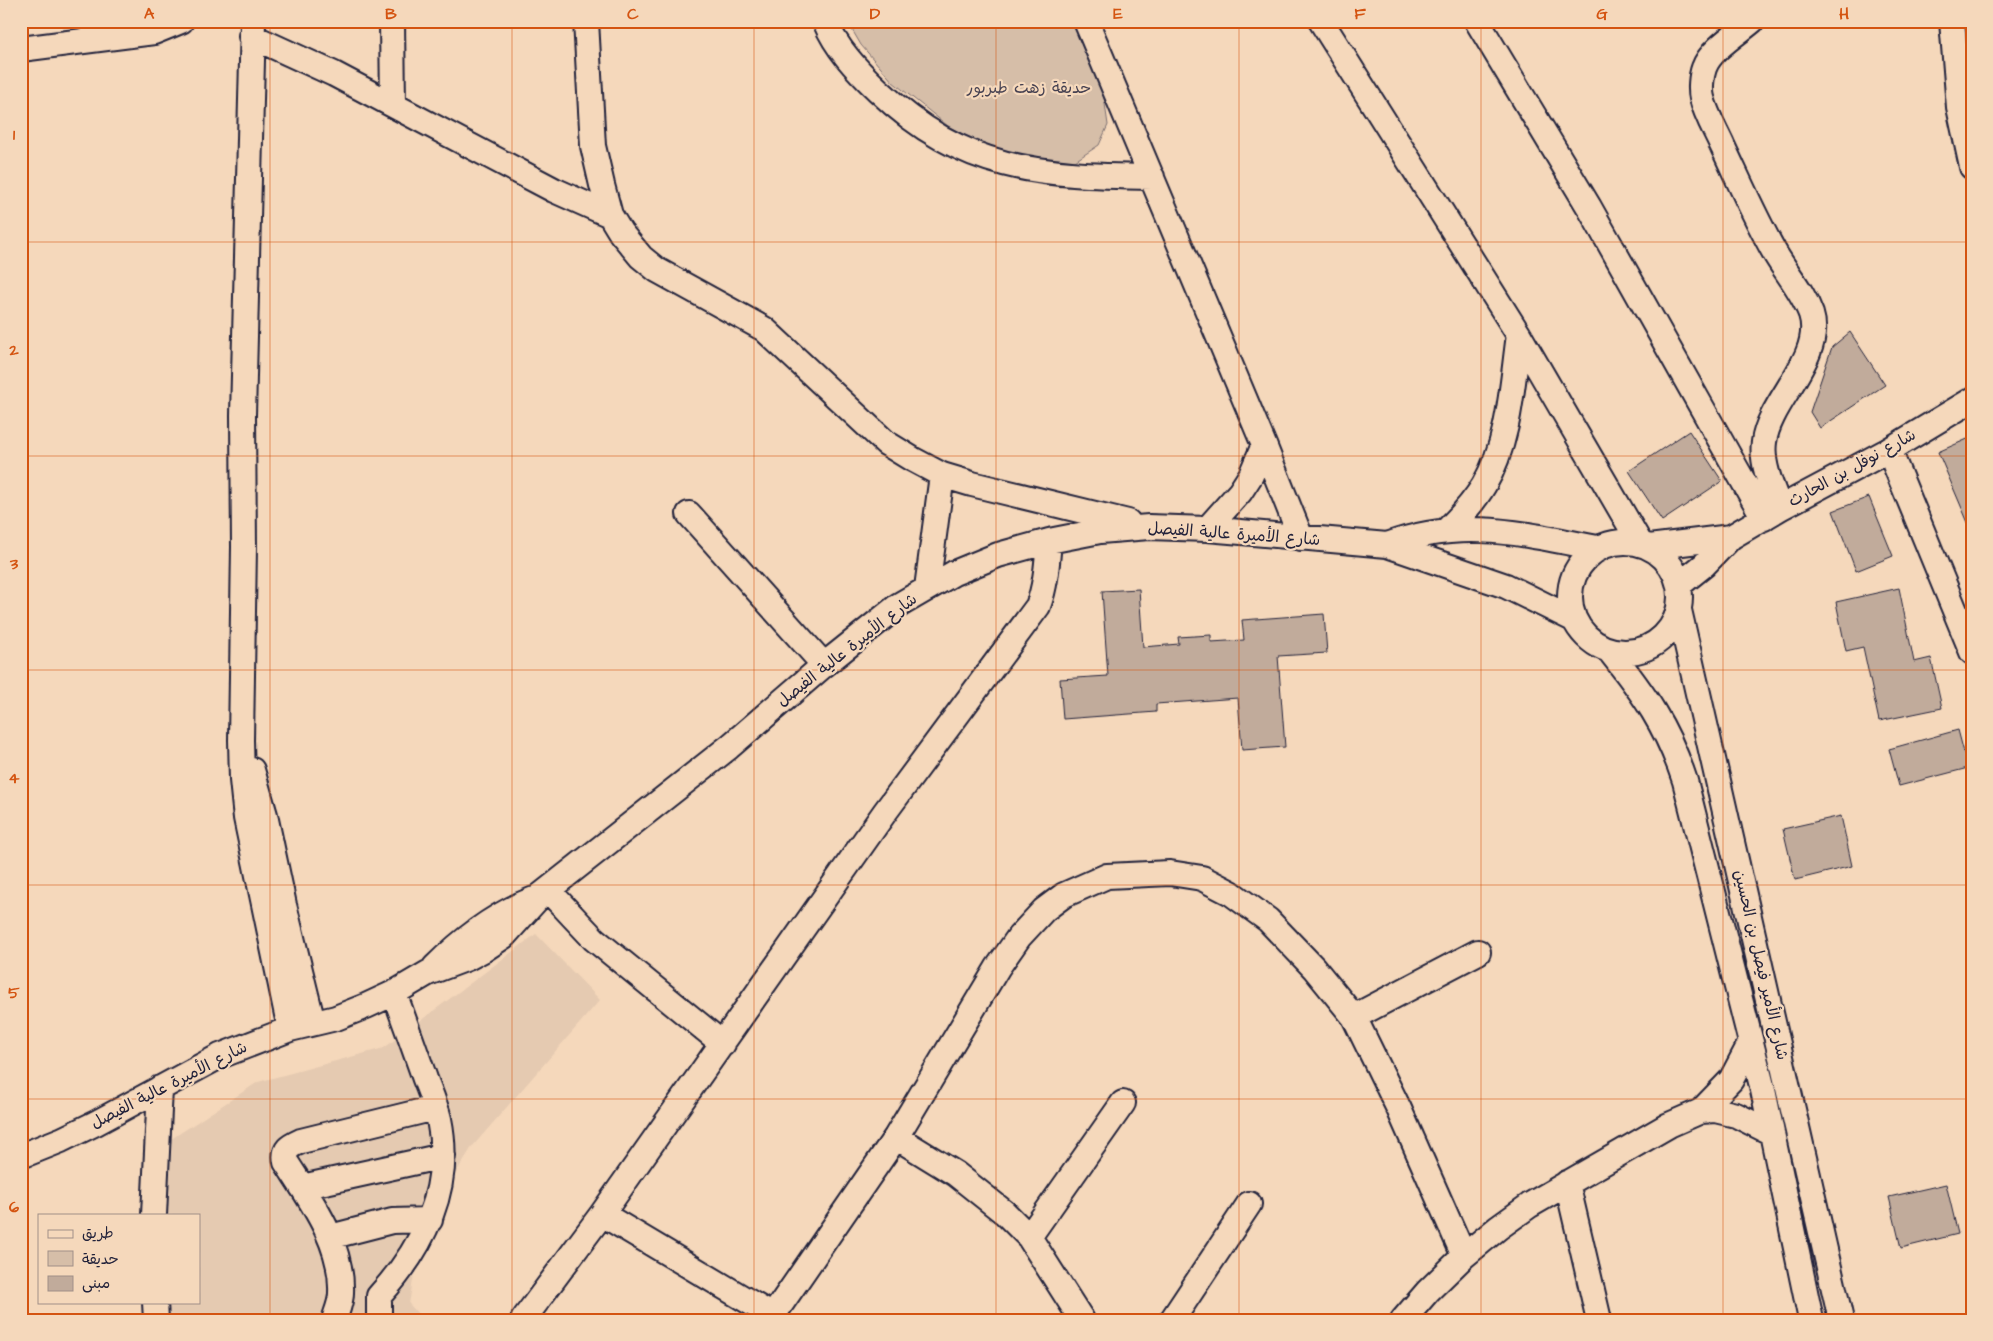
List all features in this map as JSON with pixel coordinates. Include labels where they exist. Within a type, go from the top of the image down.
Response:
[{"type":"street","points":[[21,50],[154,32],[181,21]]},
{"type":"street","points":[[392,21],[393,105]]},
{"type":"street","points":[[586,21],[593,146],[610,215],[621,234],[641,257],[657,270],[764,329],[886,443],[912,459],[942,474],[982,486],[1150,527]]},
{"type":"street","points":[[825,21],[840,49],[866,79],[898,109],[932,133],[964,150],[1006,165],[1039,172],[1080,176],[1152,177]]},
{"type":"street","points":[[1086,21],[1264,445],[1301,538]]},
{"type":"street","points":[[1321,21],[1519,335],[1645,545]]},
{"type":"street","points":[[1477,21],[1772,513]]},
{"type":"street","points":[[1752,21],[1711,56],[1704,69],[1702,98],[1752,209],[1777,256],[1800,291],[1811,314],[1814,330],[1806,356],[1766,430],[1764,444],[1765,462],[1771,484],[1772,513]]},
{"type":"street","points":[[1952,21],[1960,107],[1972,167]]},
{"type":"street","points":[[301,1026],[246,818],[241,740],[244,547],[243,415],[252,116],[252,28],[554,190],[610,215]]},
{"type":"street","points":[[1447,530],[1468,508],[1484,484],[1497,457],[1505,428],[1519,335]]},
{"type":"street","name":"شارع نوفل بن الحارث","points":[[1679,585],[1704,565],[1731,536],[1889,450],[1972,400]]},
{"type":"street","points":[[1207,529],[1240,492],[1251,475],[1264,445]]},
{"type":"street","points":[[1889,450],[1972,652]]},
{"type":"street","points":[[927,588],[942,474]]},
{"type":"street","points":[[689,514],[824,665]]},
{"type":"street","name":"شارع الأميرة عالية الفيصل","points":[[21,1156],[79,1132],[220,1056],[301,1026],[336,1018],[394,993],[428,973],[468,958],[483,950],[504,936],[544,893],[729,747],[824,665],[899,605],[954,572],[998,555],[1049,541],[1100,531],[1150,527],[1207,529],[1387,545],[1506,586],[1575,620]]},
{"type":"street","name":"شارع الأميرة عالية الفيصل","points":[[1387,545],[1417,535],[1447,530],[1498,530],[1598,548]]},
{"type":"street","name":"شارع نوفل بن الحارث","points":[[1645,545],[1731,536]]},
{"type":"street","points":[[523,1320],[602,1214],[891,804],[1038,606],[1044,581],[1049,541]]},
{"type":"street","points":[[1619,542],[1645,545],[1660,554],[1669,563],[1679,585],[1679,610],[1673,624],[1664,636],[1652,645],[1638,651],[1623,652],[1609,650],[1595,643],[1583,633],[1575,620],[1570,597],[1572,579],[1580,563],[1598,548],[1619,542]]},
{"type":"street","name":"شارع الأمير فيصل بن الحسين","points":[[1679,610],[1842,1320]]},
{"type":"street","name":"شارع الأمير فيصل بن الحسين","points":[[1609,650],[1640,689],[1660,719],[1675,750],[1686,781],[1751,1042],[1811,1320]]},
{"type":"street","points":[[602,1214],[772,1318],[896,1137],[998,967],[1019,937],[1044,910],[1064,895],[1107,876],[1170,873],[1202,878],[1231,892],[1268,920],[1314,968],[1354,1017],[1464,1256]]},
{"type":"street","points":[[544,893],[594,939],[723,1044]]},
{"type":"street","points":[[1354,1017],[1478,952]]},
{"type":"street","points":[[379,1320],[379,1296],[401,1272],[430,1220],[440,1190],[443,1156],[439,1119],[394,993]]},
{"type":"street","points":[[1403,1320],[1428,1291],[1464,1256],[1530,1205],[1660,1130],[1701,1111],[1731,1080],[1751,1042]]},
{"type":"street","points":[[154,1214],[160,1088]]},
{"type":"street","points":[[1029,1237],[1123,1103]]},
{"type":"street","points":[[334,1320],[341,1294],[338,1261],[330,1237],[286,1162],[284,1155],[291,1146],[301,1141],[435,1108]]},
{"type":"street","points":[[1701,1111],[1725,1112],[1772,1133]]},
{"type":"street","points":[[896,1137],[956,1174],[1005,1214],[1029,1237],[1082,1320]]},
{"type":"street","points":[[302,1187],[443,1156]]},
{"type":"street","points":[[1566,1183],[1599,1320]]},
{"type":"street","points":[[1172,1320],[1249,1204]]},
{"type":"street","points":[[330,1237],[392,1221],[430,1220]]},
{"type":"street","points":[[341,1294],[379,1296]]},
{"type":"street","points":[[155,1304],[156,1320]]},
{"type":"shaded area","points":[[536,934],[600,1000],[472,1147],[422,1227],[409,1304],[424,1320],[159,1320],[158,1304],[200,1304],[200,1214],[155,1214],[156,1149],[258,1082],[384,1048]]},
{"type":"green space","name":"حديقة زهت طبربور","points":[[847,21],[1073,21],[1102,83],[1108,125],[1099,145],[1075,161],[1026,158],[974,140],[948,126],[893,82],[861,45]]},
{"type":"building","points":[[1850,332],[1885,385],[1820,428],[1810,412],[1832,347]]},
{"type":"building","points":[[1689,431],[1722,481],[1662,521],[1629,471]]},
{"type":"building","points":[[1972,437],[1972,532],[1938,452]]},
{"type":"building","points":[[1869,497],[1893,556],[1856,571],[1833,511]]},
{"type":"building","points":[[1899,588],[1914,662],[1931,658],[1942,708],[1879,721],[1863,647],[1846,651],[1836,602]]},
{"type":"building","points":[[1139,589],[1143,647],[1179,644],[1178,637],[1211,635],[1211,642],[1244,640],[1242,620],[1324,614],[1327,653],[1278,656],[1285,747],[1242,750],[1238,698],[1156,704],[1156,712],[1063,719],[1060,679],[1108,676],[1102,591]]},
{"type":"building","points":[[1958,730],[1968,768],[1899,786],[1889,749]]},
{"type":"building","points":[[1841,816],[1852,866],[1795,880],[1783,829]]},
{"type":"building","points":[[1946,1184],[1958,1234],[1901,1248],[1889,1197]]}]
